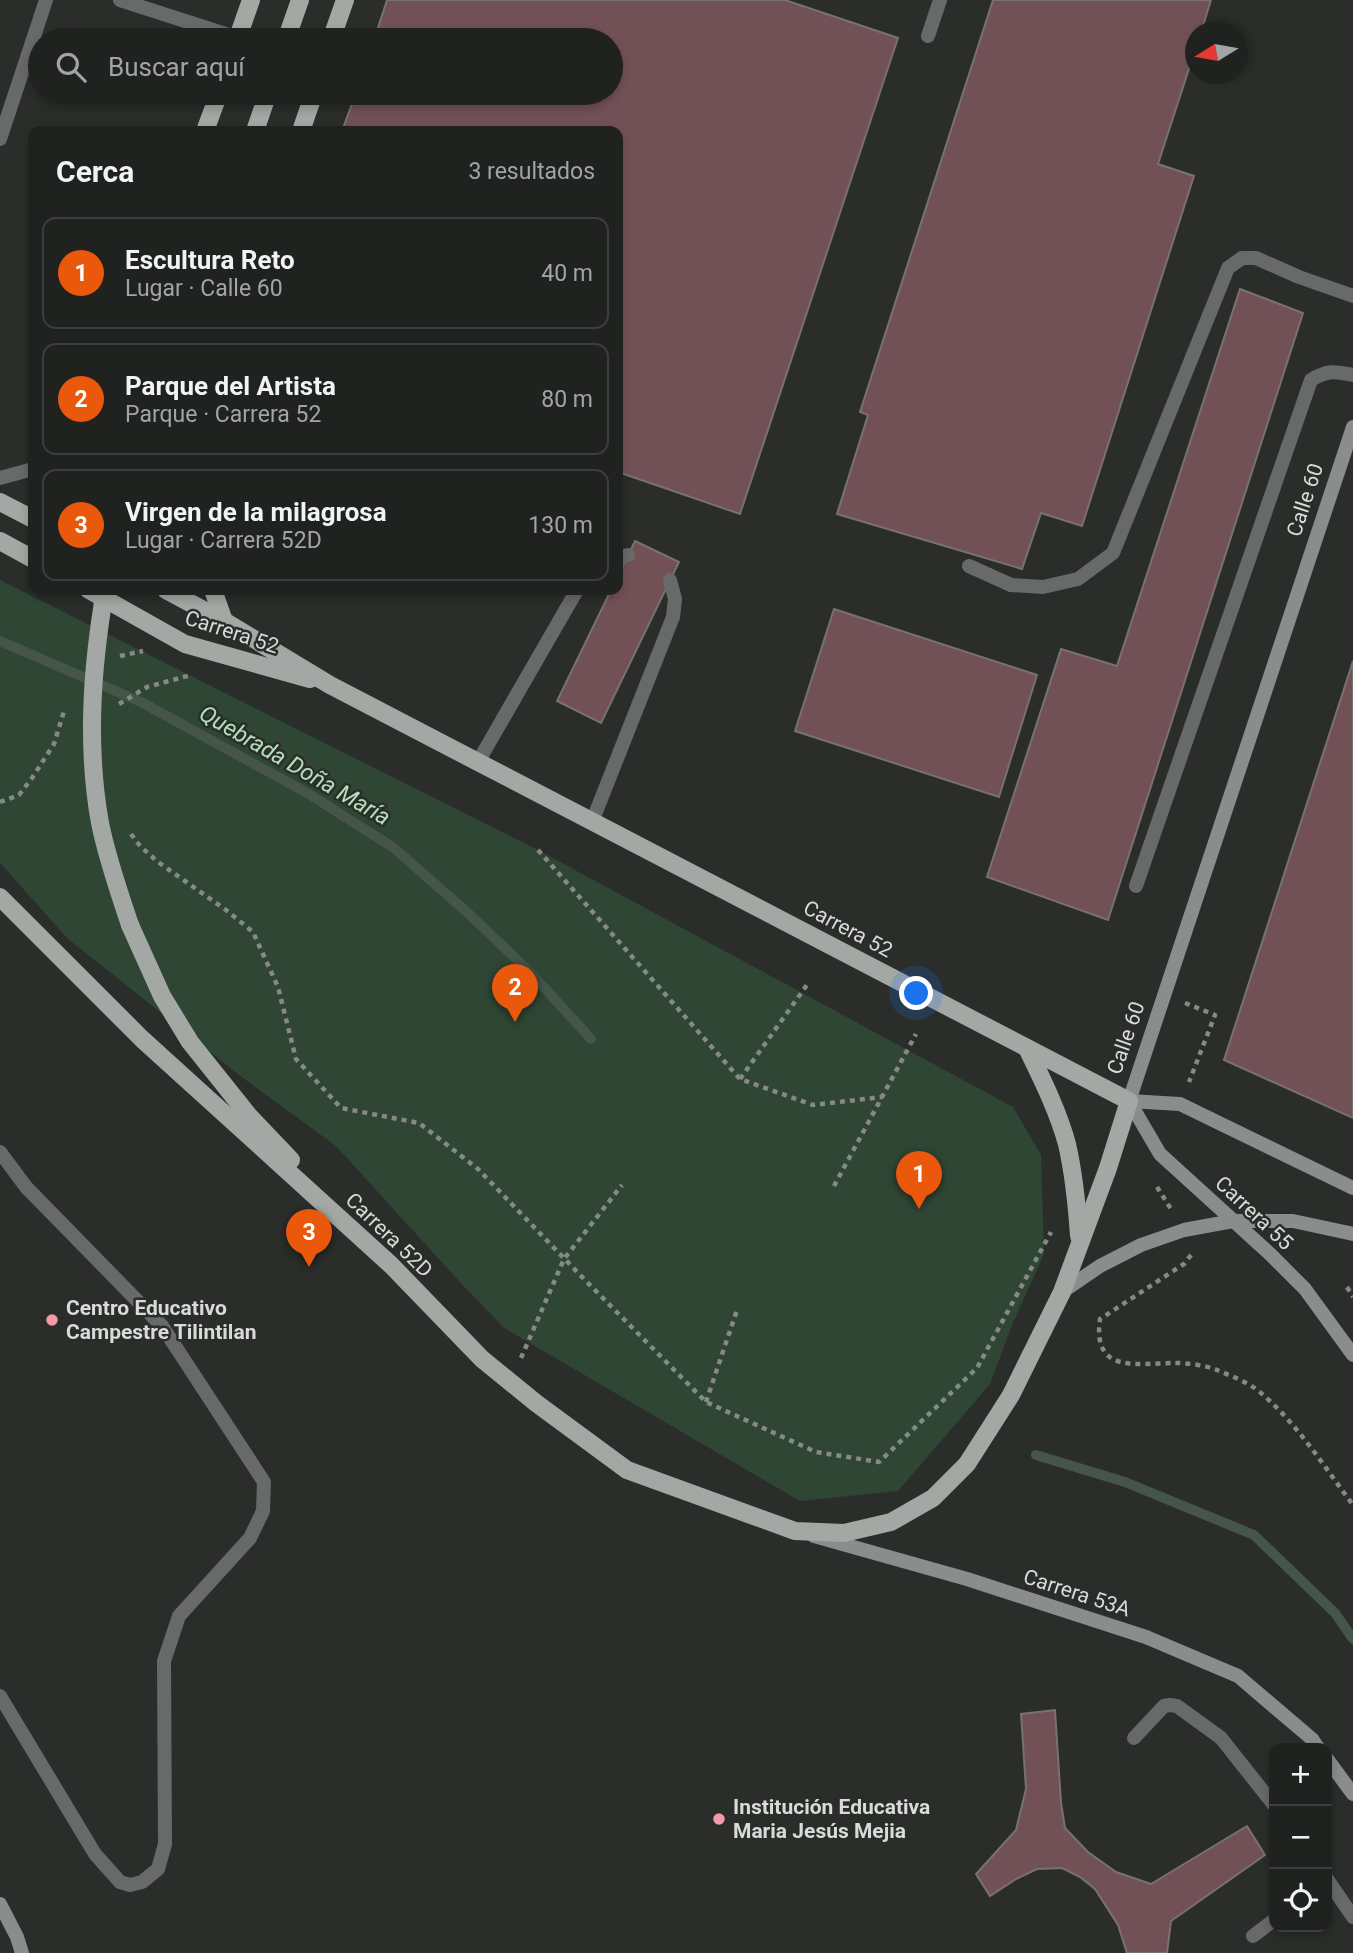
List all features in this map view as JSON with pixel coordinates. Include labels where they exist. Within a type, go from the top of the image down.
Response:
[{"type":"main road","points":[[242,28],[251,0]]},
{"type":"main road","points":[[290,28],[300,0]]},
{"type":"main road","points":[[335,28],[345,0]]},
{"type":"main road","points":[[207,126],[215,105]]},
{"type":"main road","points":[[257,126],[264,105]]},
{"type":"main road","points":[[303,126],[310,105]]},
{"type":"main road","points":[[0,502],[28,516]]},
{"type":"main road","points":[[0,541],[28,553]]},
{"type":"main road","name":"Carrera 52","points":[[98,595],[185,644],[330,685]]},
{"type":"main road","points":[[105,595],[97,641],[92,699],[93,771],[100,824],[113,876],[130,925],[162,996],[190,1042],[249,1116],[391,1265]]},
{"type":"main road","name":"Carrera 52","points":[[176,595],[225,621],[330,685],[1129,1101]]},
{"type":"main road","points":[[214,595],[225,621]]},
{"type":"main road","name":"Carrera 52D","points":[[0,897],[142,1039],[391,1265],[482,1359],[510,1382],[628,1470],[795,1531]]},
{"type":"main road","points":[[1027,1048],[1047,1090],[1066,1143],[1076,1193],[1080,1243]]},
{"type":"main road","name":"Calle 60","points":[[795,1531],[844,1533],[891,1522],[933,1498],[967,1464],[1011,1395],[1062,1292],[1108,1168],[1129,1101]]},
{"type":"street","points":[[37,28],[46,0]]},
{"type":"street","points":[[120,0],[205,28]]},
{"type":"street","points":[[928,36],[940,0]]},
{"type":"street","points":[[0,139],[28,54]]},
{"type":"street","points":[[969,566],[1011,585],[1043,587],[1078,579],[1113,553],[1228,268],[1242,258],[1256,258],[1353,296]]},
{"type":"street","points":[[1136,886],[1311,380],[1323,372],[1353,374]]},
{"type":"street","name":"Calle 60","points":[[1129,1101],[1353,427]]},
{"type":"street","points":[[0,478],[28,471]]},
{"type":"street","points":[[593,822],[673,617],[675,599],[670,579]]},
{"type":"street","points":[[478,762],[574,595]]},
{"type":"street","name":"Carrera 52","points":[[1129,1101],[1180,1104],[1353,1188]]},
{"type":"street","name":"Carrera 55","points":[[1129,1101],[1160,1154],[1305,1289],[1353,1355]]},
{"type":"street","points":[[0,1152],[26,1187],[162,1326],[264,1482],[264,1511],[250,1538],[179,1616],[164,1661],[165,1844],[158,1869],[150,1876],[142,1882],[130,1885],[120,1882],[94,1854],[0,1696]]},
{"type":"street","points":[[1062,1292],[1100,1266],[1141,1245],[1184,1230],[1233,1222],[1293,1221],[1353,1234]]},
{"type":"street","name":"Carrera 53A","points":[[795,1531],[967,1578],[1146,1637],[1238,1676],[1315,1743]]},
{"type":"street","points":[[1134,1738],[1164,1706],[1177,1706],[1222,1738],[1269,1799]]},
{"type":"street","points":[[1332,1766],[1353,1794]]},
{"type":"street","points":[[1332,1886],[1353,1917]]},
{"type":"street","points":[[0,1904],[22,1953]]},
{"type":"street","points":[[1253,1936],[1269,1924]]},
{"type":"path","points":[[114,707],[147,687],[191,675]]},
{"type":"path","points":[[124,825],[140,846],[158,862],[253,932],[278,987],[296,1059],[341,1108],[419,1123],[478,1168],[706,1402],[816,1452],[879,1462],[977,1368],[1057,1221]]},
{"type":"path","points":[[538,850],[740,1079],[813,1105],[882,1097]]},
{"type":"path","points":[[740,1079],[809,982]]},
{"type":"path","points":[[835,1186],[916,1034]]},
{"type":"path","points":[[510,1382],[564,1259],[622,1185]]},
{"type":"path","points":[[1347,1287],[1353,1297]]},
{"type":"path","points":[[706,1402],[737,1310]]},
{"type":"path","points":[[1100,1319],[1098,1335],[1102,1349],[1113,1360],[1125,1364],[1178,1363],[1215,1369],[1254,1388],[1289,1420],[1353,1505]]},
{"type":"green space","points":[[0,580],[538,850],[1013,1107],[1041,1155],[1044,1254],[1012,1325],[990,1384],[898,1491],[800,1501],[504,1328],[336,1146],[243,1078],[68,939],[0,863]]},
{"type":"building","points":[[387,0],[785,0],[898,38],[740,514],[623,474],[623,126],[344,126],[352,105],[623,105],[623,28],[378,28]]},
{"type":"building","points":[[993,0],[1211,0],[1204,21],[1185,21],[1185,81],[1158,164],[1194,176],[1082,526],[1041,513],[1022,569],[837,514],[868,415],[860,412]]},
{"type":"building","points":[[1240,289],[1303,313],[1108,920],[987,877],[1061,649],[1117,666]]},
{"type":"building","points":[[635,541],[679,562],[601,723],[557,701],[609,595],[623,595],[623,566]]},
{"type":"building","points":[[834,609],[1037,675],[999,797],[795,731]]},
{"type":"building","points":[[1353,661],[1353,1118],[1224,1060]]},
{"type":"building","points":[[1055,1710],[1065,1828],[1088,1852],[1116,1872],[1151,1884],[1247,1826],[1265,1855],[1171,1921],[1167,1953],[1127,1953],[1118,1925],[1095,1889],[1062,1868],[1037,1869],[990,1896],[976,1874],[1016,1830],[1026,1789],[1021,1714]]},
{"type":"waterway","name":"Quebrada Doña María","points":[[0,641],[141,702],[309,794],[394,848],[531,973],[591,1039]]},
{"type":"waterway","name":"Quebrada Doña María","points":[[1036,1455],[1125,1482],[1254,1535],[1335,1613],[1353,1639]]},
{"type":"place","name":"Parque del Artista","points":[[515,1022]]},
{"type":"place","name":"Escultura Reto","points":[[919,1209]]},
{"type":"place","name":"Virgen de la milagrosa","points":[[309,1267]]},
{"type":"place","name":"Centro Educativo Campestre Tilintilan","points":[[52,1320]]},
{"type":"place","name":"Institución Educativa Maria Jesús Mejia","points":[[719,1819]]}]
